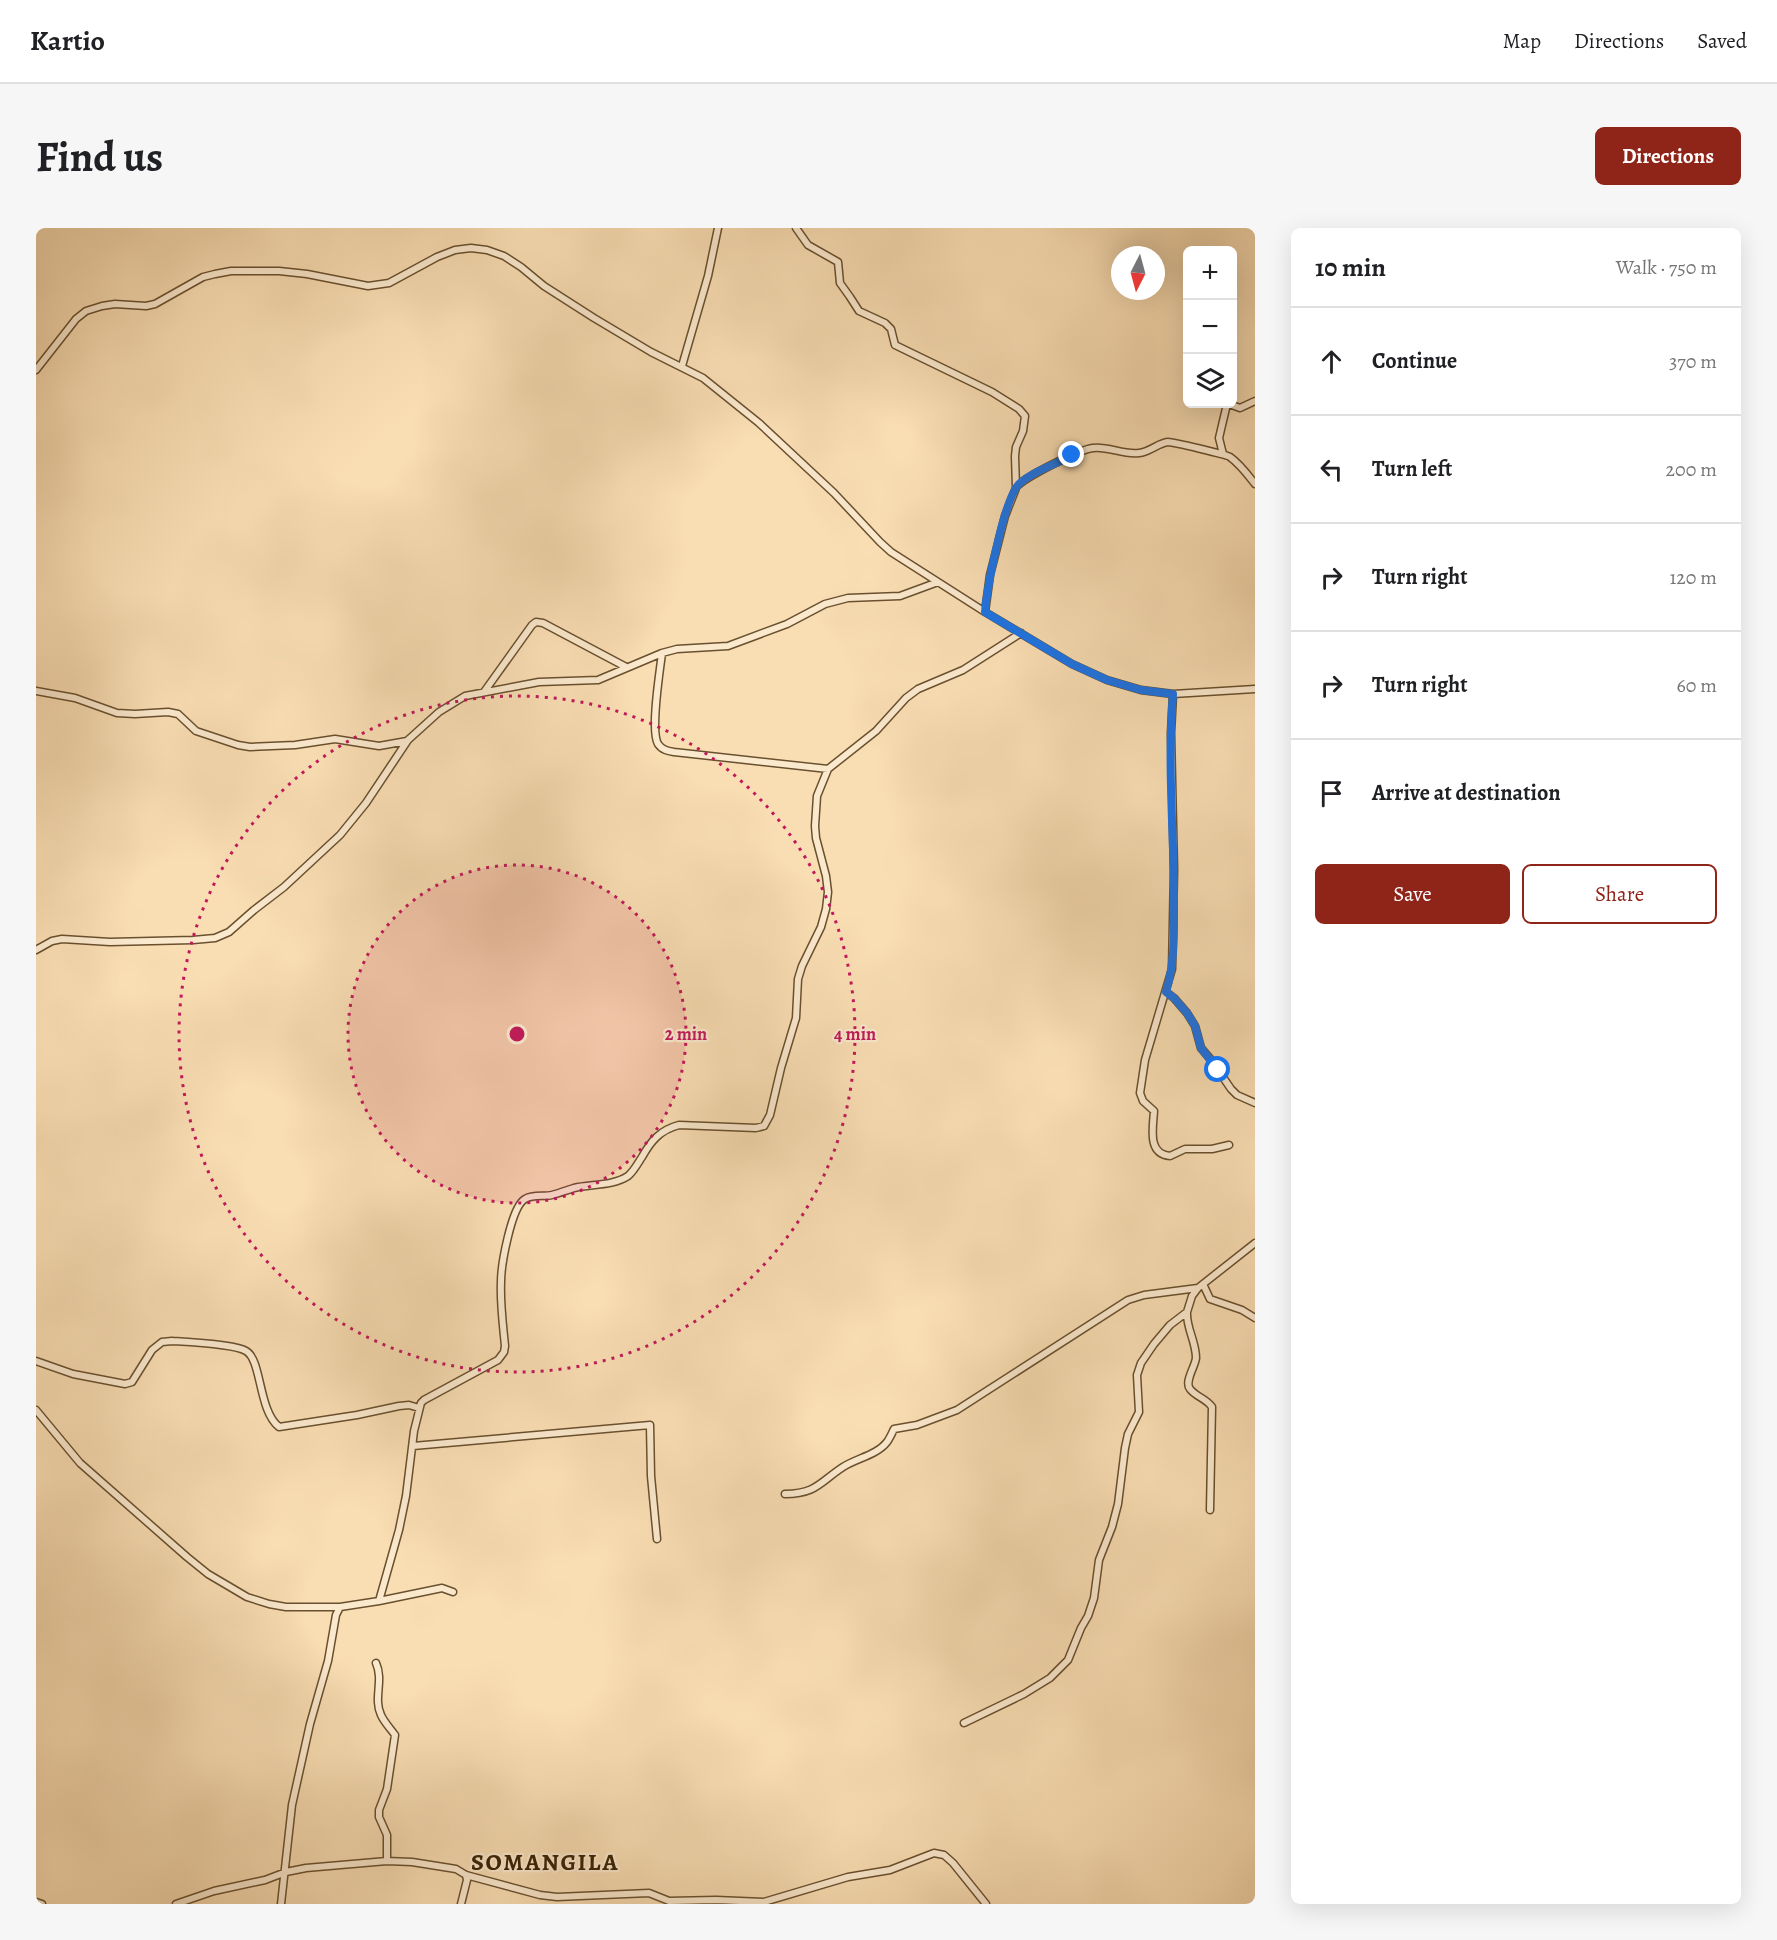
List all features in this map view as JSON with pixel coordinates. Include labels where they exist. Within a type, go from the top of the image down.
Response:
[{"type":"street","points":[[682,366],[708,276],[718,228]]},
{"type":"street","points":[[796,228],[808,245],[838,262],[840,283],[859,311],[885,323],[891,329],[895,345],[992,392],[1023,412],[1025,422],[1016,447],[1016,488],[1005,516],[993,560],[985,612]]},
{"type":"street","points":[[36,370],[76,319],[86,311],[114,304],[146,306],[155,304],[203,277],[231,272],[279,271],[375,286],[389,283],[455,250],[471,248],[487,250],[504,256],[544,286],[651,352],[703,378],[759,423],[834,493],[891,552],[1072,664],[1107,680],[1141,690],[1173,694],[1255,689]]},
{"type":"street","points":[[1237,407],[1240,408],[1255,401]]},
{"type":"street","points":[[1224,454],[1219,438],[1227,408]]},
{"type":"street","points":[[1016,488],[1043,469],[1093,448],[1140,453],[1166,442],[1224,454],[1238,465],[1255,484]]},
{"type":"street","points":[[36,950],[52,941],[62,939],[110,942],[192,940],[215,938],[229,932],[254,909],[284,887],[340,835],[366,803],[408,740],[451,704],[465,696],[550,681],[598,680],[677,649],[728,646],[787,624],[825,604],[848,598],[900,596],[938,582]]},
{"type":"street","points":[[484,692],[536,622],[543,623],[626,668]]},
{"type":"street","points":[[379,1601],[399,1530],[419,1408],[424,1400],[498,1360],[504,1352],[501,1280],[505,1254],[519,1205],[525,1199],[549,1196],[628,1176],[658,1134],[679,1125],[756,1128],[764,1126],[770,1115],[796,1018],[798,979],[826,909],[828,892],[826,876],[815,826],[817,796],[828,769],[876,731],[906,698],[918,689],[963,670],[1021,633]]},
{"type":"street","points":[[662,653],[655,733],[656,741],[661,747],[675,752],[828,769]]},
{"type":"street","points":[[36,691],[75,698],[117,713],[168,712],[178,714],[196,731],[238,745],[266,747],[335,740],[379,746],[408,740]]},
{"type":"street","points":[[1173,694],[1171,733],[1174,922],[1172,969],[1145,1060],[1140,1093],[1143,1101],[1154,1112],[1152,1138],[1159,1152],[1170,1156],[1185,1149],[1212,1149],[1229,1145]]},
{"type":"street","points":[[1166,992],[1187,1013],[1195,1026],[1201,1048],[1231,1089],[1237,1095],[1255,1103]]},
{"type":"street","points":[[1210,1510],[1212,1407],[1188,1385],[1196,1358],[1196,1349],[1187,1324],[1187,1311],[1192,1296],[1201,1286],[1255,1243]]},
{"type":"street","points":[[1201,1286],[1210,1299],[1242,1310],[1255,1318]]},
{"type":"street","points":[[785,1494],[809,1491],[843,1467],[879,1450],[887,1442],[894,1429],[917,1425],[957,1410],[1128,1300],[1144,1295],[1201,1286]]},
{"type":"street","points":[[964,1722],[1024,1694],[1050,1678],[1068,1660],[1094,1598],[1099,1560],[1118,1504],[1128,1434],[1139,1412],[1137,1376],[1141,1363],[1170,1325],[1187,1311]]},
{"type":"street","points":[[36,1361],[73,1374],[125,1384],[132,1383],[152,1350],[162,1342],[237,1348],[248,1351],[253,1360],[265,1403],[279,1427],[399,1406],[409,1405],[419,1408]]},
{"type":"street","points":[[36,1410],[86,1469],[208,1574],[247,1597],[286,1607],[340,1607],[442,1588],[453,1592]]},
{"type":"street","points":[[412,1446],[650,1425],[651,1476],[657,1539]]},
{"type":"street","points":[[281,1904],[292,1805],[310,1724],[328,1661],[336,1615],[340,1607]]},
{"type":"street","points":[[376,1663],[380,1672],[379,1708],[381,1716],[395,1735],[387,1789],[379,1810],[379,1817],[387,1835],[387,1861]]},
{"type":"street","points":[[176,1904],[214,1891],[265,1880],[286,1872],[306,1868],[387,1861],[412,1862],[456,1869],[466,1875],[540,1895],[558,1897],[649,1893],[669,1901],[764,1902],[838,1880],[890,1870],[934,1853],[944,1855],[953,1863],[986,1904]]},
{"type":"street","points":[[461,1904],[467,1880],[466,1875]]},
{"type":"street","points":[[36,1902],[42,1904]]},
{"type":"district","name":"SOMANGILA","points":[[545,1862]]},
{"type":"route","points":[[1072,455],[1026,479],[1016,488],[1005,516],[993,560],[985,612],[1088,672],[1141,690],[1173,694],[1171,733],[1174,922],[1172,969],[1166,992],[1187,1013],[1198,1032],[1201,1048],[1218,1070]]}]
